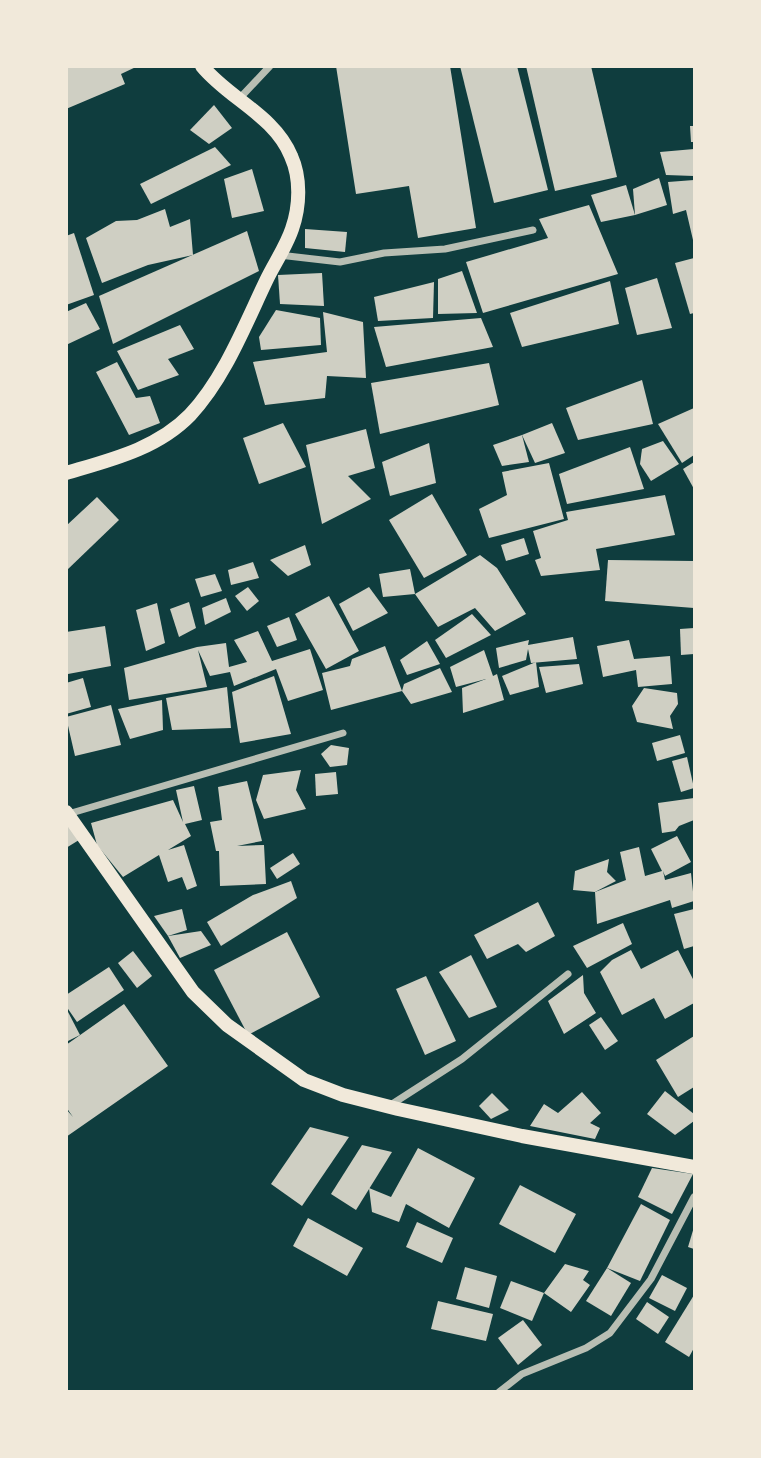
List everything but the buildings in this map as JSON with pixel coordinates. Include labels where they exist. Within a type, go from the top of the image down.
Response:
[{"type":"main road","points":[[66,473],[119,458],[155,442],[190,415],[242,331],[292,228],[299,185],[296,169],[285,144],[275,131],[239,99],[222,88],[202,66]]},
{"type":"main road","points":[[67,813],[176,971],[210,1010],[304,1080],[343,1096],[522,1136],[695,1167]]},
{"type":"street","points":[[239,99],[270,66]]},
{"type":"street","points":[[279,255],[340,262],[384,253],[445,249],[533,230]]},
{"type":"street","points":[[67,813],[343,733]]},
{"type":"street","points":[[388,1106],[462,1059],[568,974]]},
{"type":"street","points":[[499,1391],[522,1374],[586,1348],[610,1333],[651,1279],[695,1197]]}]
